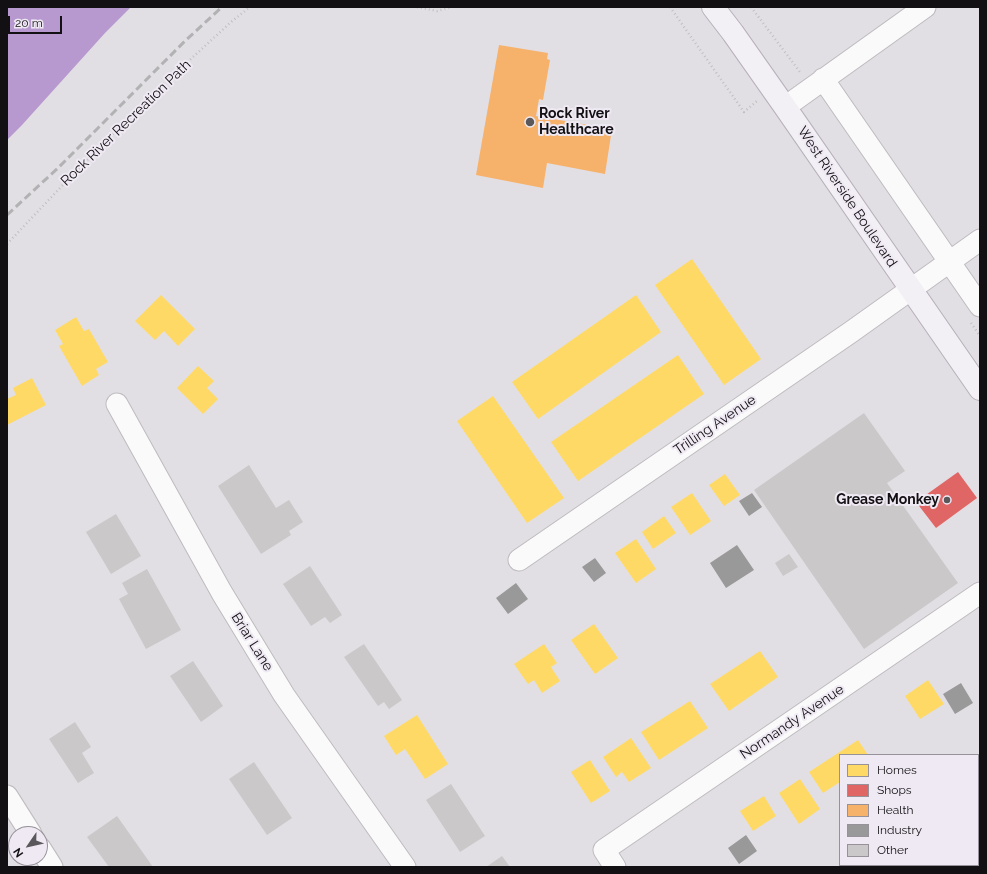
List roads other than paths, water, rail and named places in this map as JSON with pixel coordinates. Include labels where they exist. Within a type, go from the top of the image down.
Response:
[{"type":"main road","name":"West Riverside Boulevard","points":[[713,7],[980,389]]},
{"type":"street","points":[[778,98],[823,80],[925,7]]},
{"type":"street","points":[[823,80],[980,306]]},
{"type":"street","name":"Trilling Avenue","points":[[519,560],[851,332],[980,240]]},
{"type":"street","name":"Briar Lane","points":[[117,404],[222,593],[284,695],[405,867]]},
{"type":"street","name":"Normandy Avenue","points":[[615,867],[604,850],[980,593]]},
{"type":"street","points":[[7,796],[26,826]]},
{"type":"railway","points":[[7,215],[58,168],[185,41],[222,7]]},
{"type":"place","name":"Rock River Healthcare","points":[[530,122]]},
{"type":"place","name":"Grease Monkey","points":[[947,500]]}]
